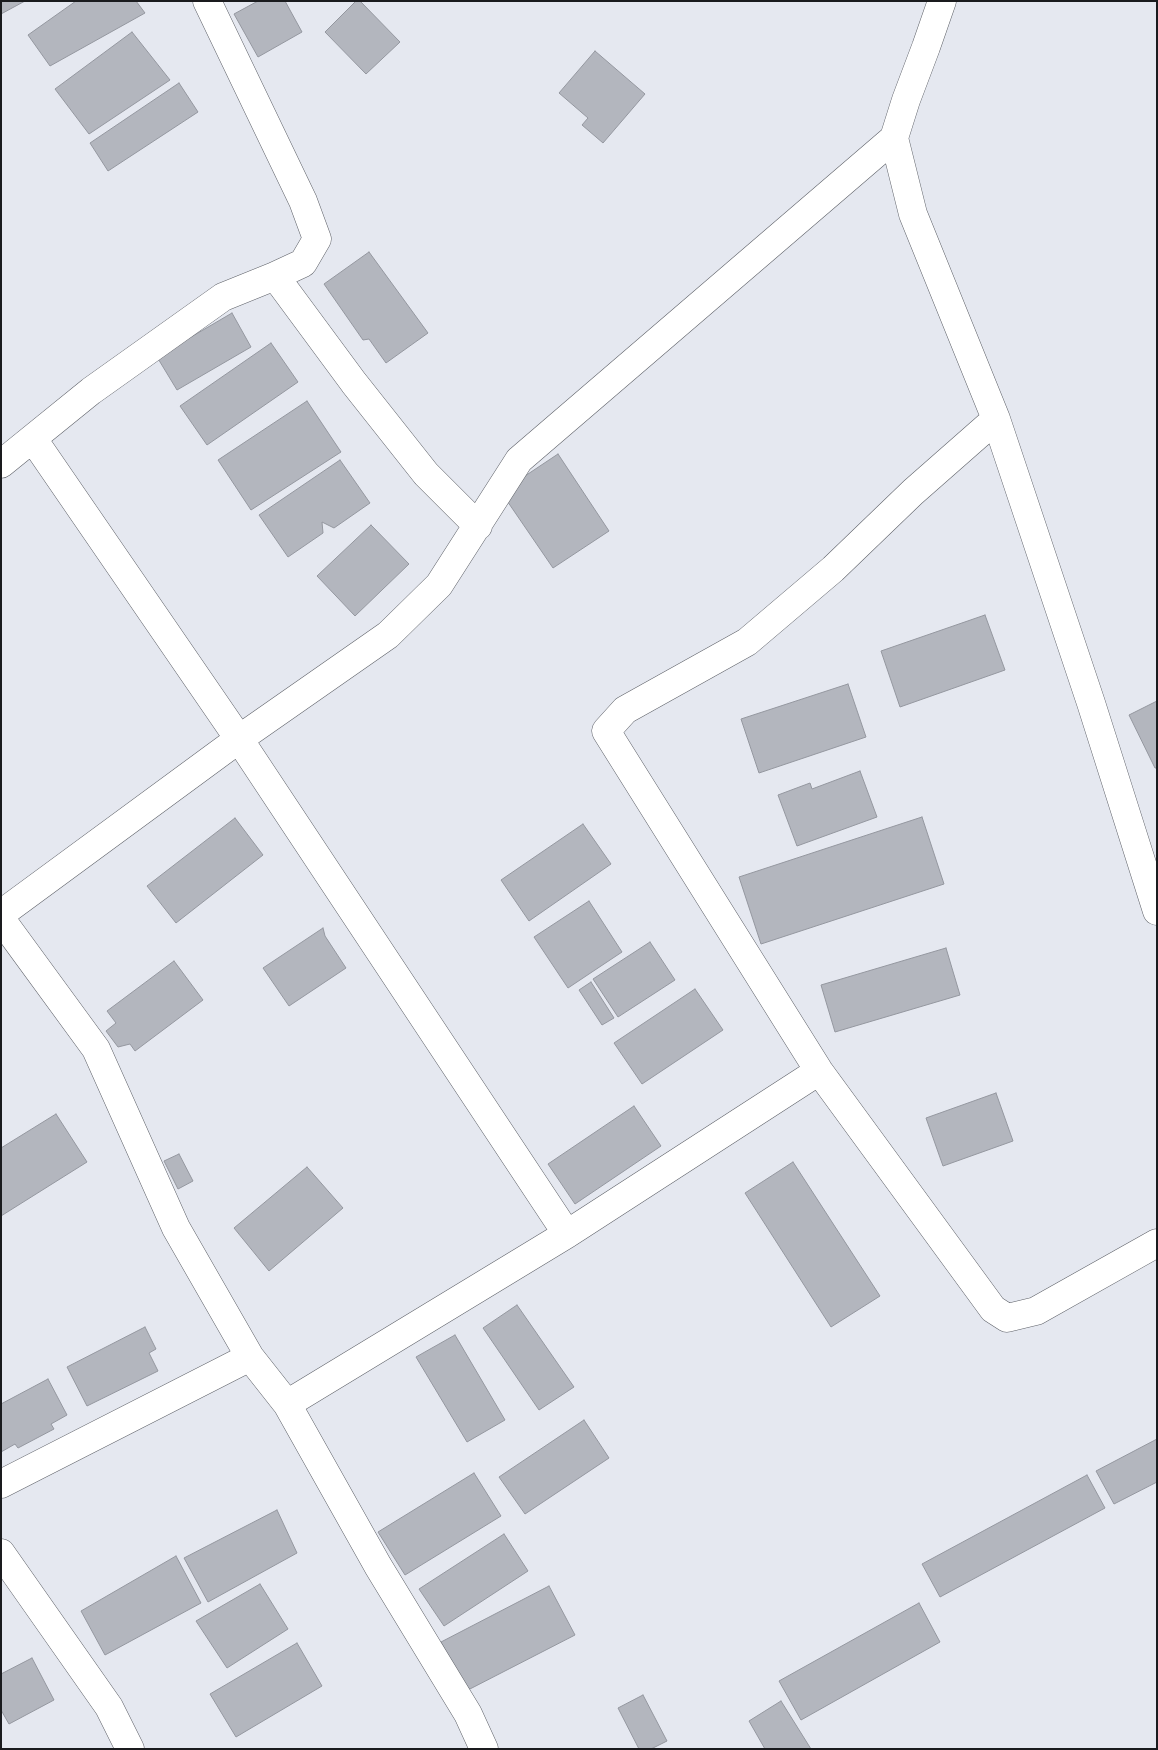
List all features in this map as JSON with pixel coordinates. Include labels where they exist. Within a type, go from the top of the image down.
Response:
[{"type":"street","points":[[1,464],[91,391],[223,297],[303,263],[317,239],[303,201],[207,1]]},
{"type":"street","points":[[942,1],[894,138],[913,214],[996,419],[1092,704],[1157,911]]},
{"type":"street","points":[[1,914],[239,739],[388,634],[439,585],[519,460],[894,138]]},
{"type":"street","points":[[275,276],[354,383],[426,474],[478,526]]},
{"type":"street","points":[[996,419],[913,492],[833,569],[747,642],[625,710],[606,731],[819,1071],[993,1308],[1007,1318],[1036,1311],[1157,1243]]},
{"type":"street","points":[[33,439],[239,739],[567,1234]]},
{"type":"street","points":[[1,919],[96,1049],[176,1228],[250,1357],[287,1404],[378,1566],[468,1714],[484,1749]]},
{"type":"street","points":[[287,1404],[567,1234],[819,1071]]},
{"type":"street","points":[[1,1484],[250,1357]]},
{"type":"street","points":[[1,1553],[109,1707],[130,1749]]},
{"type":"building","points":[[1,1],[25,1],[1,14]]},
{"type":"building","points":[[76,1],[136,1],[145,13],[50,66],[28,35]]},
{"type":"building","points":[[258,1],[285,1],[302,32],[258,57],[234,14]]},
{"type":"building","points":[[356,1],[360,1],[400,42],[366,74],[325,32]]},
{"type":"building","points":[[132,32],[170,80],[89,134],[55,89]]},
{"type":"building","points":[[595,51],[645,94],[603,143],[582,125],[588,118],[559,93]]},
{"type":"building","points":[[179,83],[198,112],[108,171],[90,143]]},
{"type":"building","points":[[369,252],[428,333],[386,363],[369,339],[363,340],[324,284]]},
{"type":"building","points":[[232,313],[251,347],[177,390],[157,357]]},
{"type":"building","points":[[271,343],[298,382],[207,445],[180,406]]},
{"type":"building","points":[[307,401],[341,452],[251,510],[218,460]]},
{"type":"building","points":[[558,454],[609,531],[553,568],[501,492]]},
{"type":"building","points":[[340,460],[370,503],[334,528],[322,522],[323,533],[288,557],[259,515]]},
{"type":"building","points":[[371,525],[409,564],[355,616],[317,576]]},
{"type":"building","points":[[985,615],[1005,670],[900,707],[881,651]]},
{"type":"building","points":[[848,684],[866,737],[759,773],[741,719]]},
{"type":"building","points":[[1157,701],[1157,768],[1155,768],[1129,715]]},
{"type":"building","points":[[860,771],[877,817],[797,846],[778,795],[810,783],[812,789]]},
{"type":"building","points":[[922,817],[944,884],[761,944],[739,877]]},
{"type":"building","points":[[235,818],[263,855],[176,923],[147,886]]},
{"type":"building","points":[[583,824],[611,864],[529,921],[501,880]]},
{"type":"building","points":[[589,901],[622,952],[568,988],[534,937]]},
{"type":"building","points":[[323,928],[325,936],[346,968],[289,1006],[263,968]]},
{"type":"building","points":[[650,942],[675,980],[618,1017],[593,979]]},
{"type":"building","points":[[946,948],[960,995],[835,1032],[821,985]]},
{"type":"building","points":[[174,961],[203,1000],[135,1051],[130,1044],[118,1047],[106,1031],[116,1023],[107,1011]]},
{"type":"building","points":[[591,982],[614,1018],[602,1025],[579,990]]},
{"type":"building","points":[[695,989],[723,1030],[642,1084],[614,1043]]},
{"type":"building","points":[[996,1093],[1013,1141],[943,1166],[926,1118]]},
{"type":"building","points":[[634,1106],[661,1146],[575,1204],[548,1164]]},
{"type":"building","points":[[56,1114],[87,1162],[1,1216],[1,1148]]},
{"type":"building","points":[[179,1154],[193,1181],[178,1189],[164,1161]]},
{"type":"building","points":[[793,1162],[880,1296],[831,1327],[745,1193]]},
{"type":"building","points":[[307,1167],[343,1208],[269,1271],[234,1228]]},
{"type":"building","points":[[517,1305],[574,1387],[539,1410],[483,1328]]},
{"type":"building","points":[[145,1327],[156,1349],[149,1353],[158,1371],[87,1406],[67,1367]]},
{"type":"building","points":[[455,1335],[505,1420],[467,1442],[416,1357]]},
{"type":"building","points":[[48,1379],[67,1415],[51,1424],[54,1429],[18,1448],[15,1444],[1,1452],[1,1404]]},
{"type":"building","points":[[584,1420],[609,1458],[525,1514],[499,1477]]},
{"type":"building","points":[[1157,1439],[1157,1482],[1114,1504],[1096,1471]]},
{"type":"building","points":[[474,1473],[501,1516],[405,1575],[378,1532]]},
{"type":"building","points":[[1087,1475],[1105,1508],[940,1597],[922,1564]]},
{"type":"building","points":[[277,1510],[297,1553],[208,1602],[184,1558]]},
{"type":"building","points":[[504,1534],[528,1571],[444,1626],[419,1589]]},
{"type":"building","points":[[176,1556],[201,1603],[105,1655],[81,1611]]},
{"type":"building","points":[[260,1584],[288,1629],[227,1668],[196,1621]]},
{"type":"building","points":[[549,1586],[575,1635],[466,1691],[441,1642]]},
{"type":"building","points":[[919,1603],[940,1642],[801,1720],[779,1681]]},
{"type":"building","points":[[297,1643],[322,1686],[236,1737],[210,1694]]},
{"type":"building","points":[[32,1658],[54,1700],[9,1724],[1,1710],[1,1674]]},
{"type":"building","points":[[643,1695],[667,1741],[651,1749],[639,1749],[618,1708]]},
{"type":"building","points":[[781,1701],[811,1749],[765,1749],[749,1721]]}]
